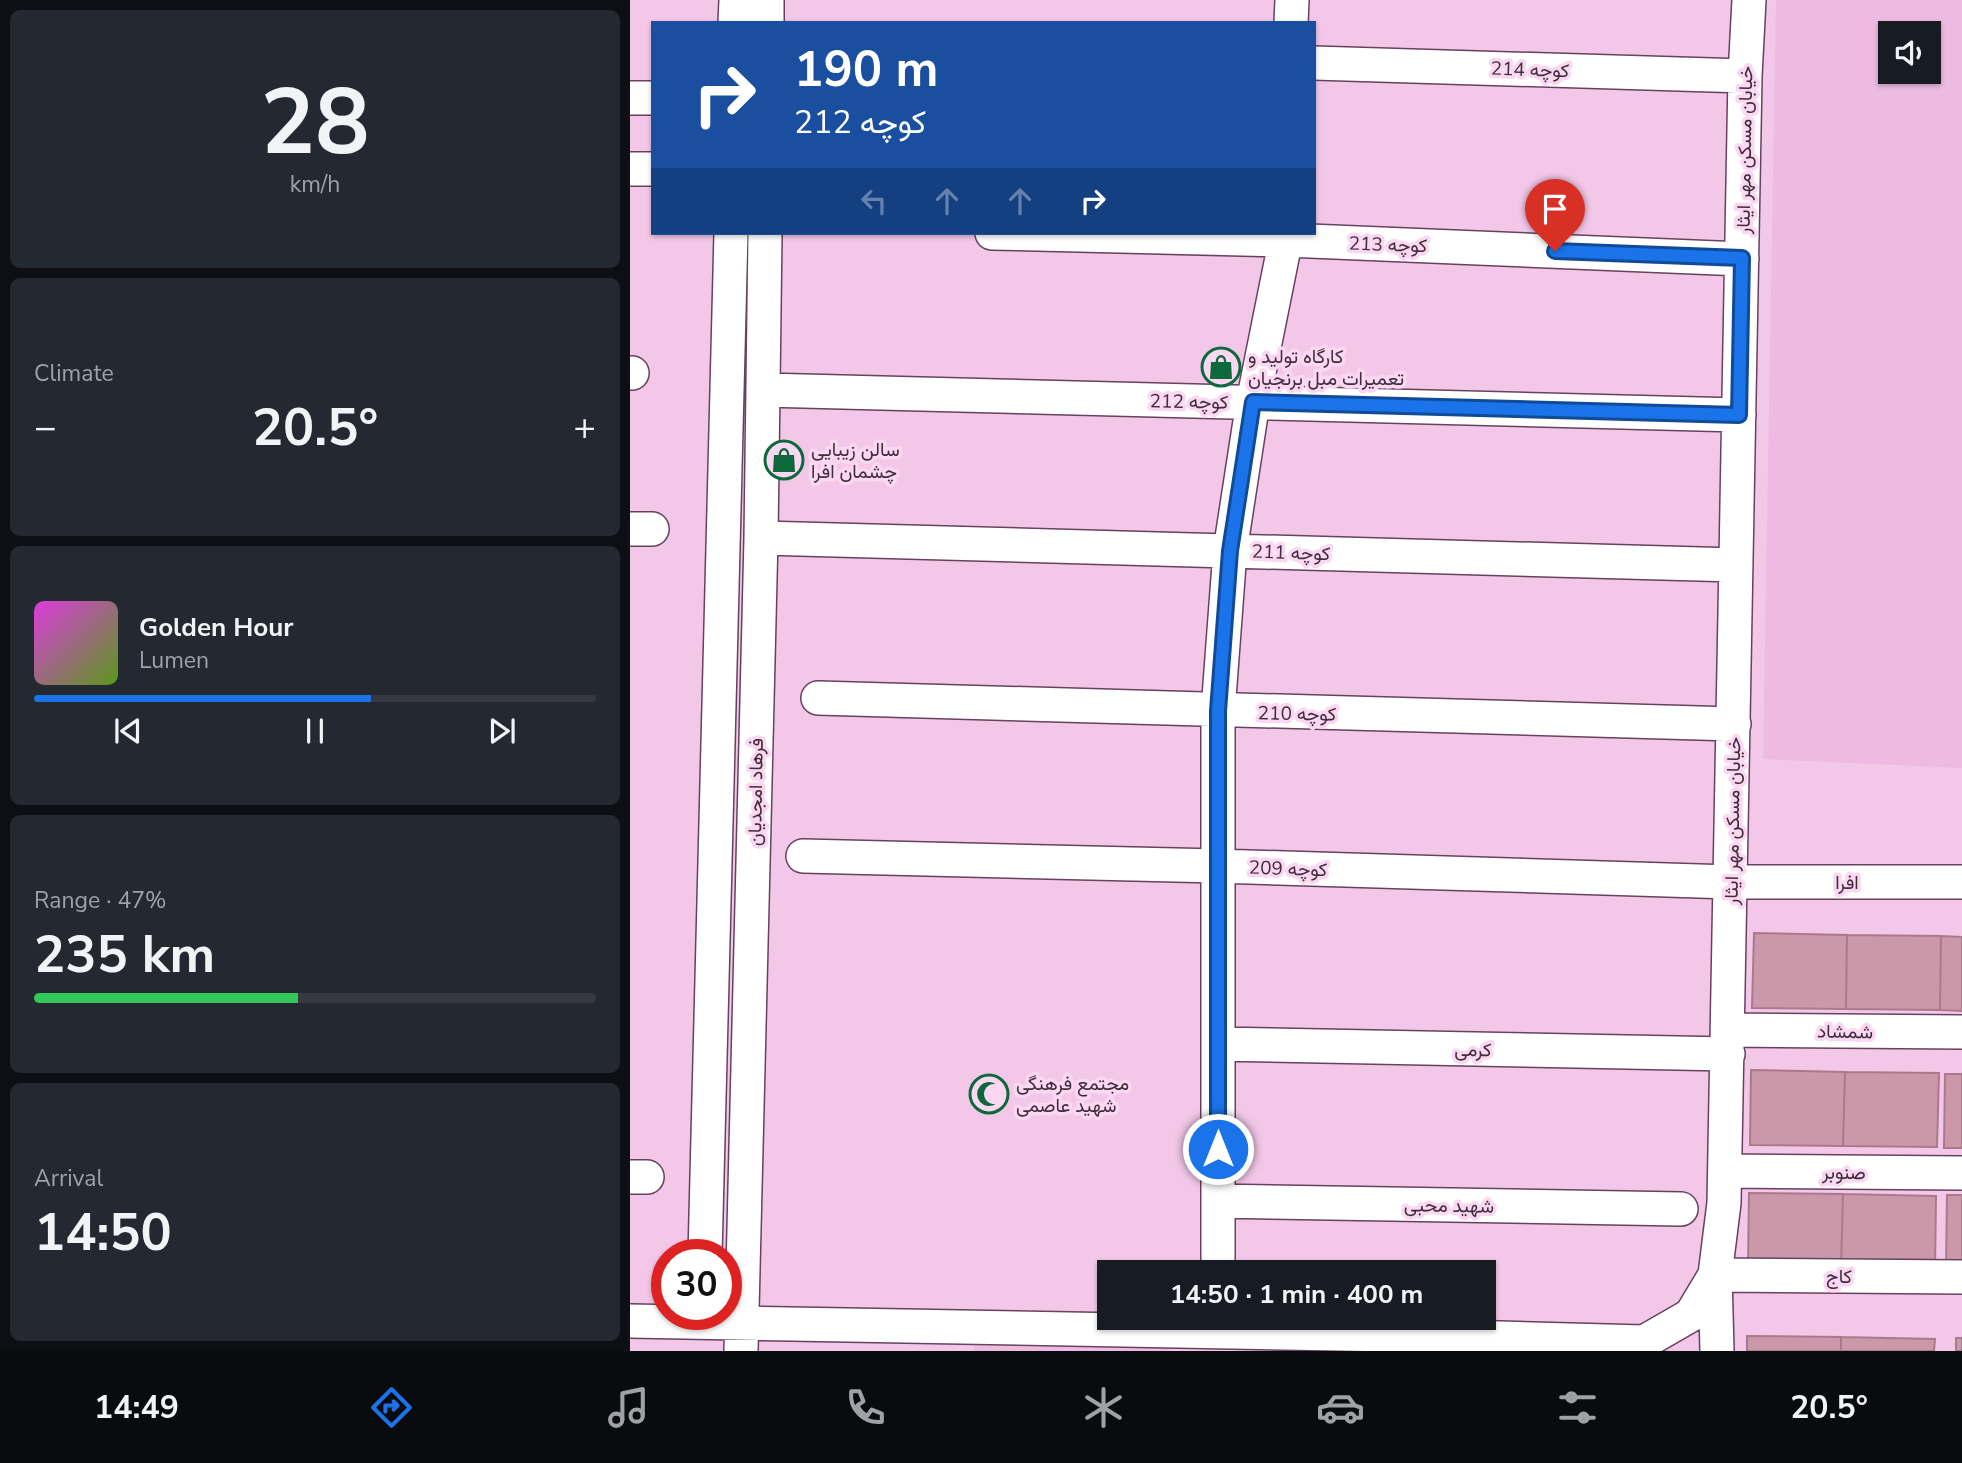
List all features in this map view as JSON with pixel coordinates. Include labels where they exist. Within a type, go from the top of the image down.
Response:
[{"type":"street","points":[[735,21],[736,0]]},
{"type":"street","points":[[766,21],[767,0]]},
{"type":"street","points":[[1291,21],[1292,0]]},
{"type":"street","name":"خیابان مسکن مهر ایثار","points":[[1267,1330],[1394,1343],[1644,1342],[1691,1315],[1715,1275],[1725,1171],[1745,76],[1749,0]]},
{"type":"street","name":"کوچه 214","points":[[1316,63],[1745,76]]},
{"type":"street","points":[[630,98],[651,98]]},
{"type":"street","points":[[630,169],[651,169]]},
{"type":"street","name":"فرهاد امجدیان","points":[[705,1239],[732,235]]},
{"type":"street","name":"فرهاد امجدیان","points":[[742,1337],[761,538],[765,235]]},
{"type":"street","name":"کوچه 213","points":[[1189,235],[1287,236],[1742,258]]},
{"type":"street","points":[[1218,1260],[1218,711],[1230,551],[1253,402],[1287,236]]},
{"type":"street","name":"کوچه 212","points":[[764,390],[1739,415]]},
{"type":"street","name":"کوچه 211","points":[[761,538],[1736,565]]},
{"type":"street","name":"کوچه 210","points":[[818,698],[1734,724]]},
{"type":"street","name":"کوچه 209","points":[[803,856],[1731,882]]},
{"type":"street","name":"افرا","points":[[1731,882],[1962,882]]},
{"type":"street","name":"شمشاد","points":[[1728,1042],[1962,1032]]},
{"type":"street","name":"کرمی","points":[[1218,1044],[1728,1042]]},
{"type":"street","name":"صنوبر","points":[[1725,1171],[1962,1173]]},
{"type":"street","name":"شهید محبی","points":[[1218,1201],[1681,1209]]},
{"type":"street","points":[[1715,1275],[1717,1351]]},
{"type":"street","name":"کاج","points":[[1715,1275],[1962,1277]]},
{"type":"street","name":"خیابان مسکن مهر ایثار","points":[[630,1321],[651,1323]]},
{"type":"street","name":"خیابان مسکن مهر ایثار","points":[[708,1330],[742,1337],[1183,1342],[1208,1330]]},
{"type":"shaded area","points":[[1776,0],[1962,0],[1962,768],[1763,759]]},
{"type":"shaded area","points":[[974,1346],[1169,1348],[1169,1351],[974,1351]]},
{"type":"building","points":[[1754,933],[1847,935],[1846,1009],[1752,1008]]},
{"type":"building","points":[[1847,935],[1941,936],[1940,1010],[1846,1009]]},
{"type":"building","points":[[1941,936],[1962,937],[1962,1011],[1940,1010]]},
{"type":"building","points":[[1751,1070],[1845,1072],[1843,1146],[1750,1145]]},
{"type":"building","points":[[1845,1072],[1939,1073],[1937,1147],[1843,1146]]},
{"type":"building","points":[[1945,1074],[1962,1074],[1962,1148],[1944,1148]]},
{"type":"building","points":[[1749,1193],[1843,1194],[1841,1268],[1748,1267]]},
{"type":"building","points":[[1843,1194],[1936,1196],[1935,1270],[1841,1268]]},
{"type":"building","points":[[1947,1195],[1962,1195],[1962,1269],[1946,1269]]},
{"type":"building","points":[[1747,1336],[1841,1337],[1841,1351],[1747,1351]]},
{"type":"building","points":[[1841,1337],[1935,1339],[1934,1351],[1841,1351]]},
{"type":"building","points":[[1956,1338],[1962,1338],[1962,1351],[1956,1351]]},
{"type":"place","name":"کارگاه تولید و تعمیرات مبل برنجیان","points":[[1221,367]]},
{"type":"place","name":"سالن زیبایی چشمان افرا","points":[[784,460]]},
{"type":"place","name":"مجتمع فرهنگی شهید عاصمی","points":[[989,1094]]},
{"type":"route","points":[[1218,1149],[1218,711],[1230,551],[1253,402],[1739,415],[1742,258],[1555,251]]}]
